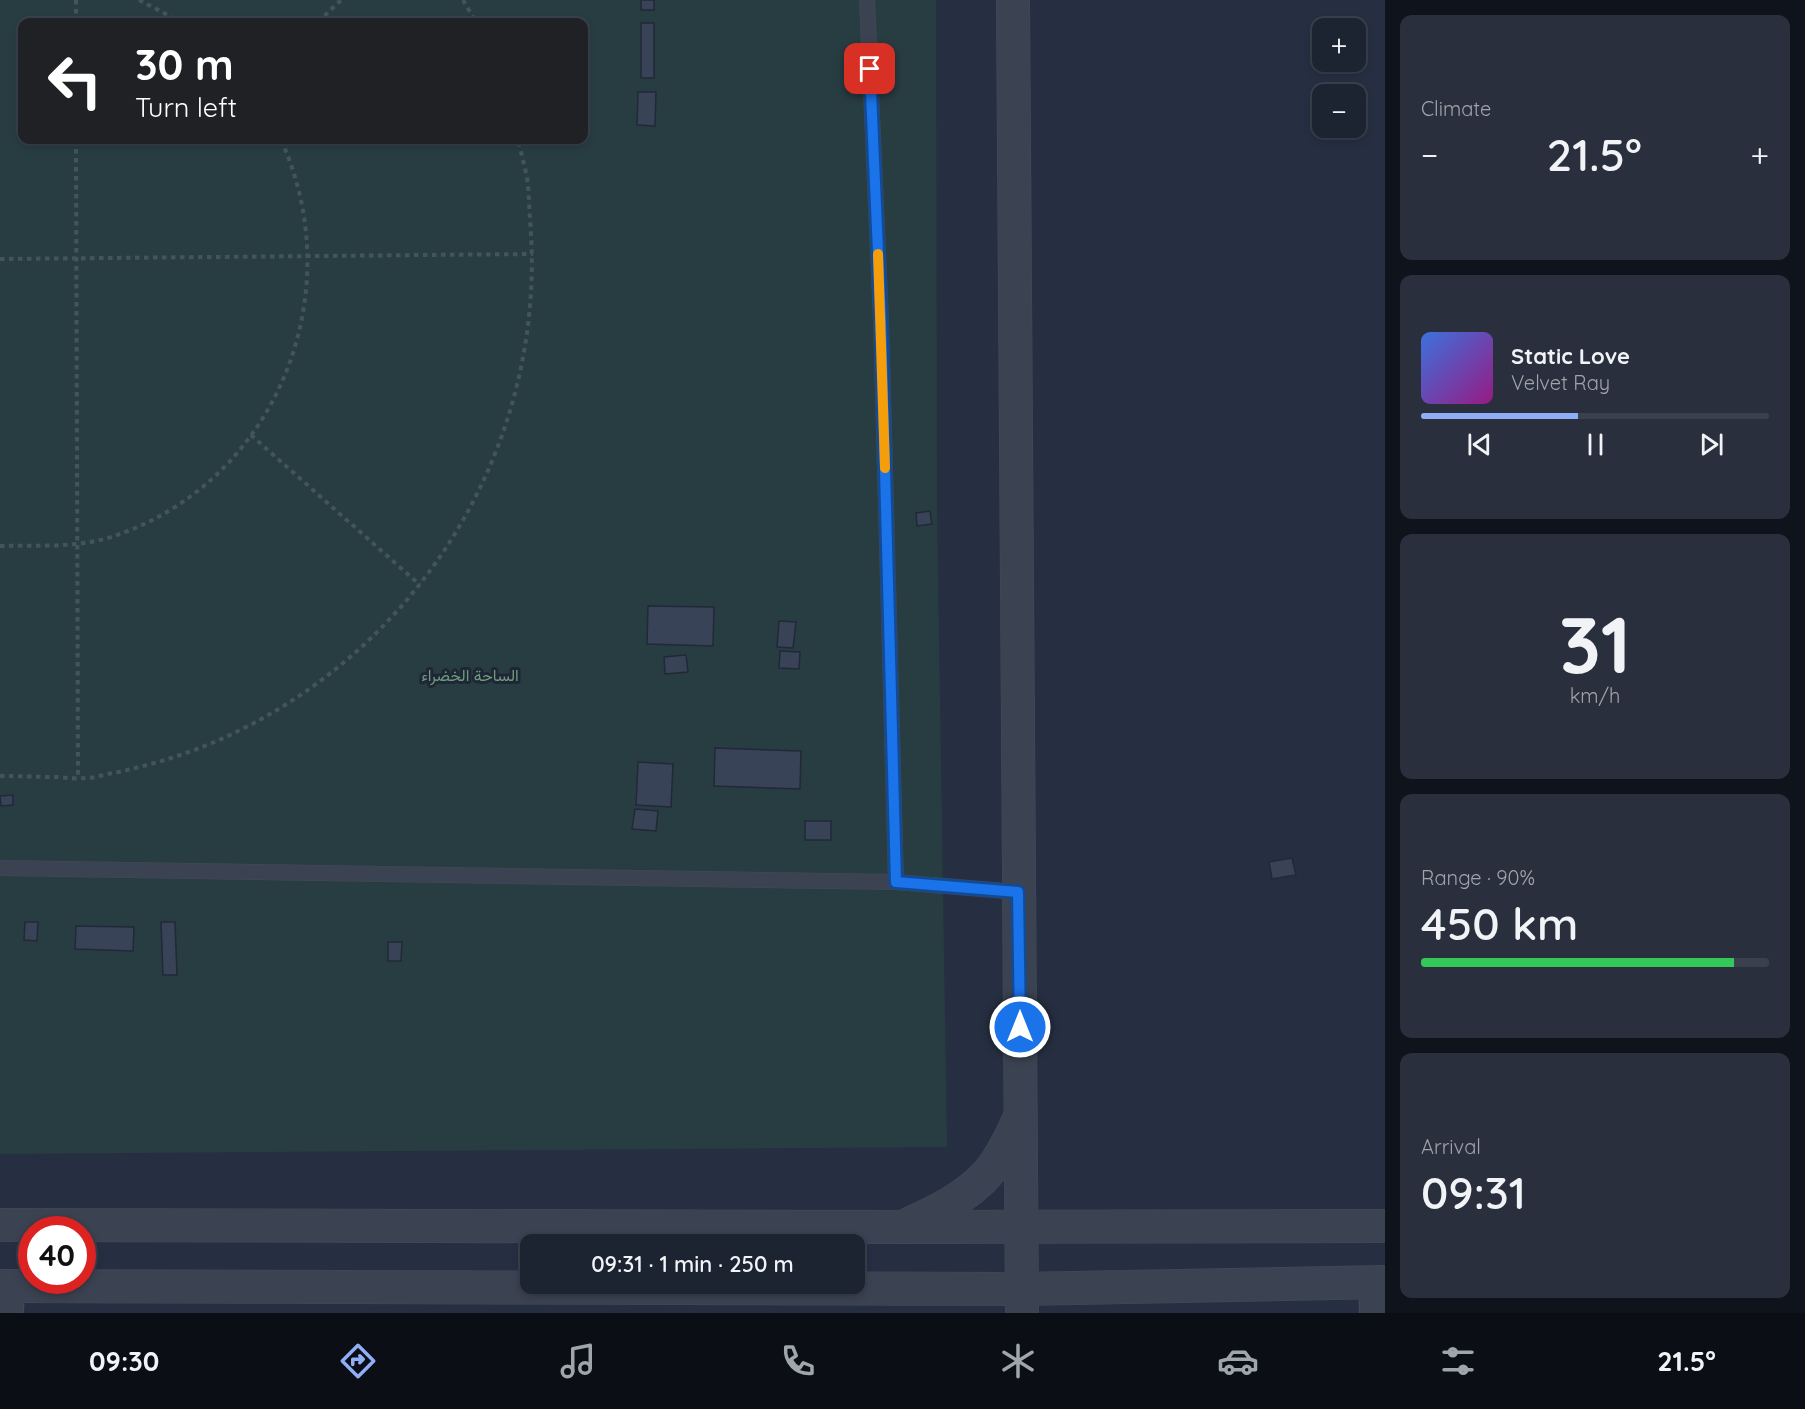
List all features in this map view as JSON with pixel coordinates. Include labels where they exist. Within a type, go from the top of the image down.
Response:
[{"type":"street","points":[[1013,0],[1021,1301]]},
{"type":"street","points":[[904,1227],[963,1195],[987,1174],[1006,1146],[1020,1116]]},
{"type":"street","points":[[0,1225],[1385,1226]]},
{"type":"street","points":[[5,1295],[1021,1301],[1378,1292]]},
{"type":"lane","points":[[867,0],[881,320],[896,882]]},
{"type":"lane","points":[[0,868],[896,882],[1018,892]]},
{"type":"path","points":[[76,0],[76,18]]},
{"type":"path","points":[[139,0],[172,18]]},
{"type":"path","points":[[322,18],[341,0]]},
{"type":"path","points":[[463,0],[474,18]]},
{"type":"path","points":[[76,144],[78,778]]},
{"type":"path","points":[[0,546],[77,545],[108,538],[134,528],[159,516],[204,485],[225,466],[251,435],[274,399],[286,374],[296,348],[307,294],[308,256],[304,210],[282,144]]},
{"type":"path","points":[[0,776],[86,778],[147,766],[206,746],[263,719],[316,686],[364,646],[408,601],[445,551],[477,497],[502,439],[520,379],[530,317],[533,255],[527,177],[519,144]]},
{"type":"path","points":[[0,259],[533,255]]},
{"type":"path","points":[[251,435],[420,585]]},
{"type":"green space","name":"الساحة الخضراء","points":[[0,0],[936,0],[937,514],[947,1147],[0,1154]]},
{"type":"building","points":[[641,0],[654,0],[654,10],[641,10]]},
{"type":"building","points":[[641,23],[654,23],[654,78],[641,78]]},
{"type":"building","points":[[638,92],[656,92],[655,126],[637,125]]},
{"type":"building","points":[[930,511],[932,524],[917,526],[916,513]]},
{"type":"building","points":[[648,606],[714,607],[713,646],[647,644]]},
{"type":"building","points":[[779,621],[796,622],[793,648],[777,647]]},
{"type":"building","points":[[780,651],[800,652],[799,669],[779,668]]},
{"type":"building","points":[[686,655],[688,672],[665,674],[664,657]]},
{"type":"building","points":[[715,748],[801,751],[800,789],[714,786]]},
{"type":"building","points":[[638,762],[673,764],[671,807],[636,805]]},
{"type":"building","points":[[13,795],[13,805],[1,806],[0,796]]},
{"type":"building","points":[[635,809],[658,811],[656,831],[632,829]]},
{"type":"building","points":[[805,821],[831,821],[831,840],[805,840]]},
{"type":"building","points":[[1292,858],[1296,875],[1272,879],[1269,862]]},
{"type":"building","points":[[25,922],[38,922],[37,941],[24,940]]},
{"type":"building","points":[[161,922],[175,922],[177,975],[163,975]]},
{"type":"building","points":[[76,926],[134,927],[133,951],[75,949]]},
{"type":"building","points":[[388,942],[402,942],[401,961],[388,961]]},
{"type":"slow traffic","points":[[878,254],[885,468]]},
{"type":"route","points":[[870,69],[881,320],[896,882],[1018,892],[1020,1027]]}]
